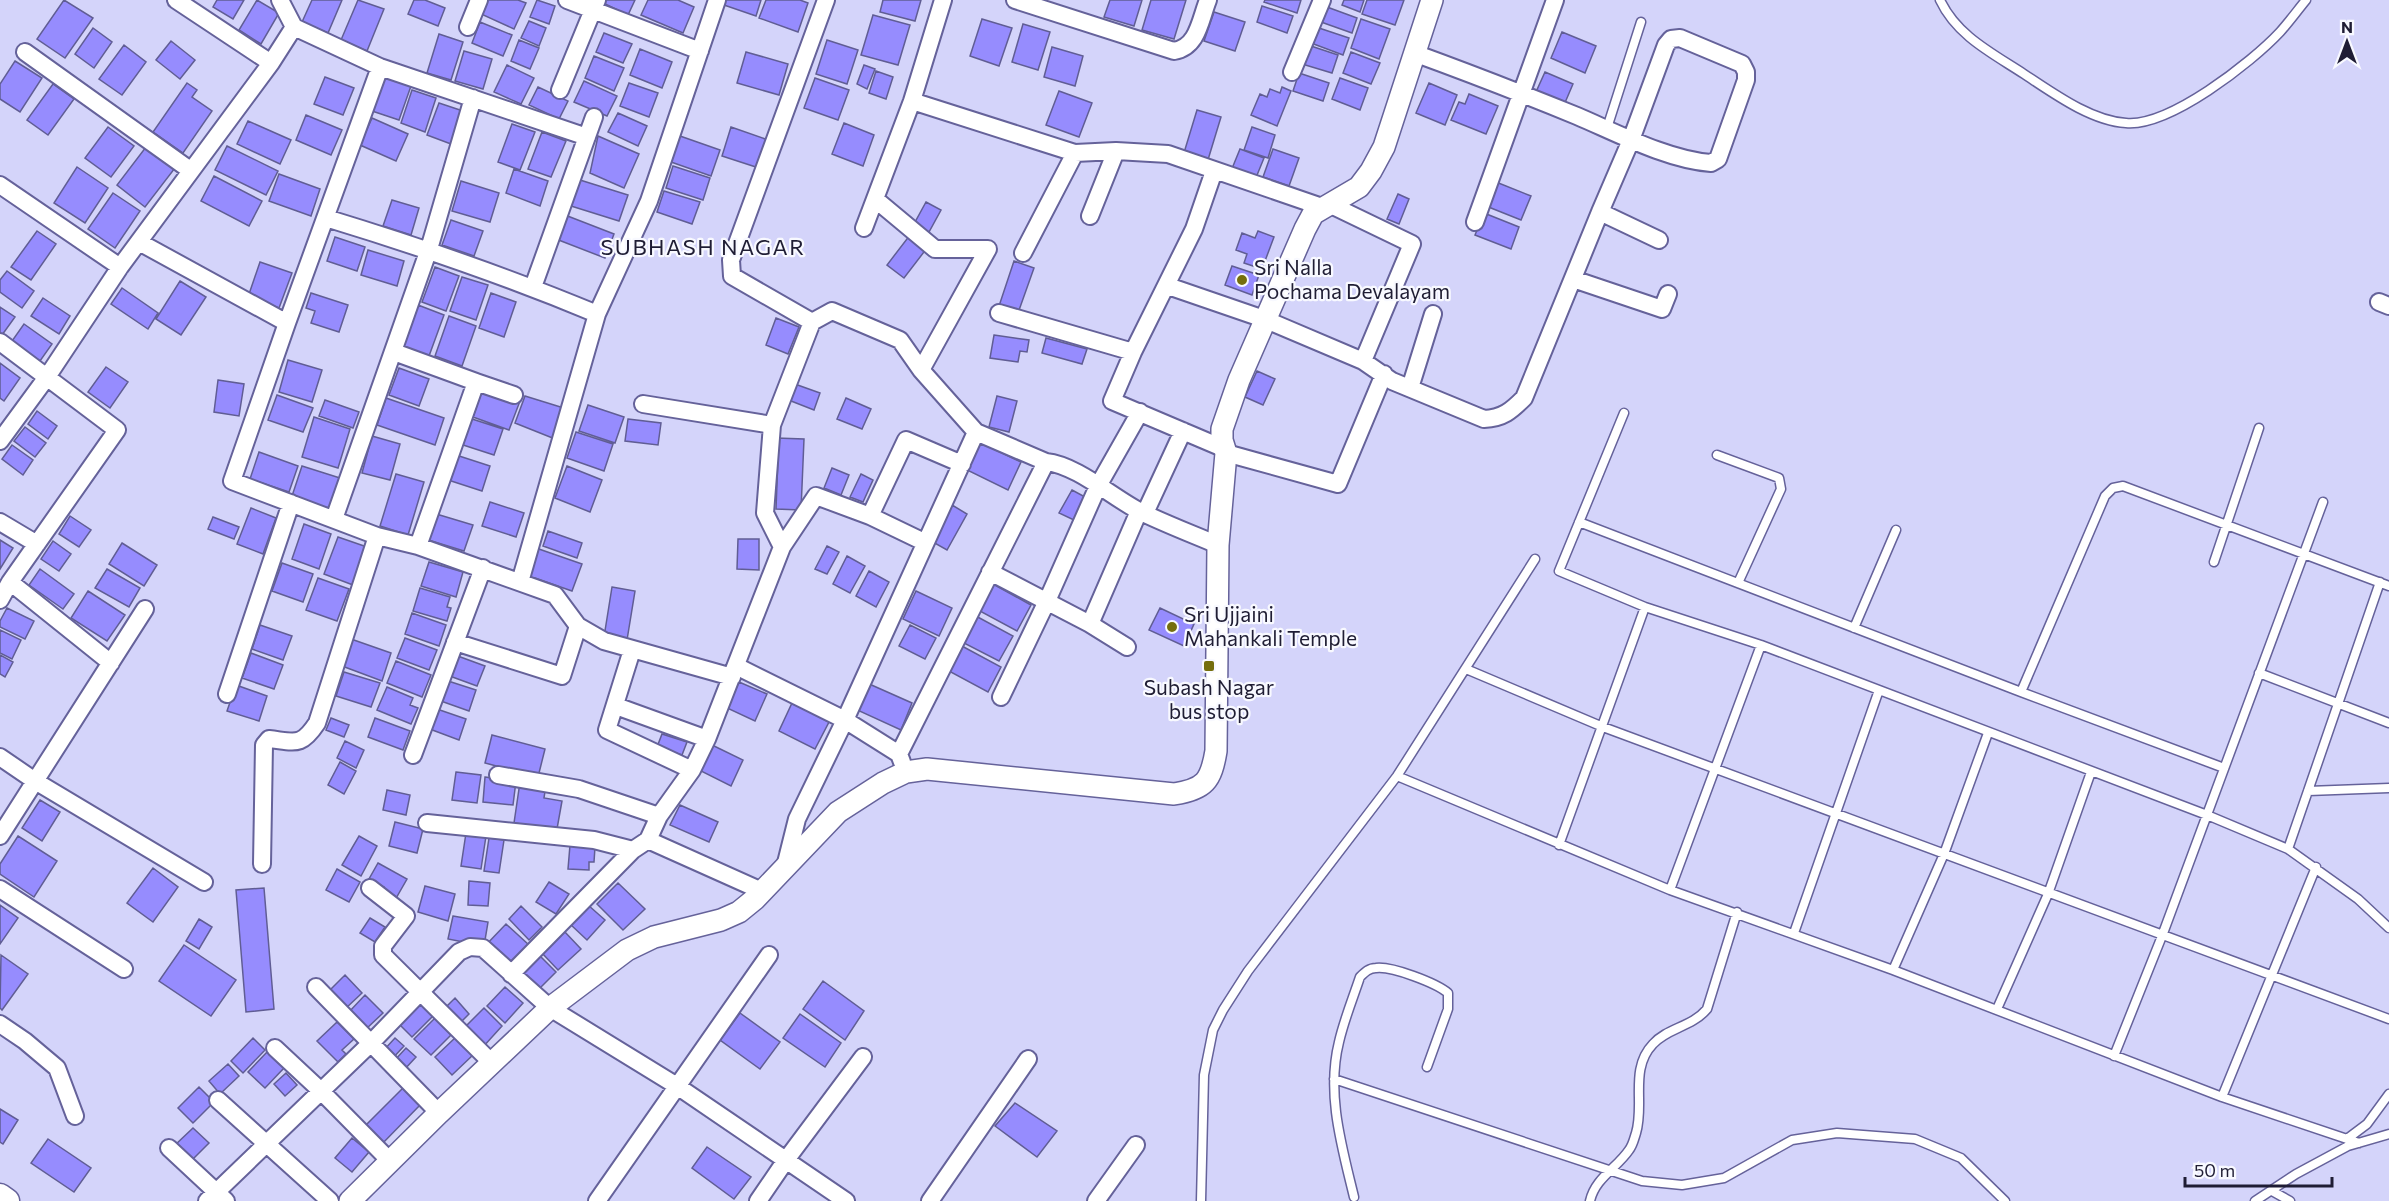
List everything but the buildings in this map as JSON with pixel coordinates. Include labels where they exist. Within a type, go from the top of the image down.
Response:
[{"type":"main road","points":[[0,1196],[8,1201]]},
{"type":"street","points":[[176,0],[271,63]]},
{"type":"street","points":[[280,0],[294,27],[380,67],[587,137]]},
{"type":"street","points":[[468,27],[479,0]]},
{"type":"street","points":[[567,0],[595,6],[700,51]]},
{"type":"street","points":[[520,582],[597,314],[649,201],[717,0]]},
{"type":"street","points":[[812,322],[732,276],[731,260],[826,0]]},
{"type":"street","points":[[864,228],[912,101],[943,0]]},
{"type":"street","points":[[1015,0],[1174,51],[1185,49],[1193,42],[1208,0]]},
{"type":"street","points":[[1292,72],[1322,0]]},
{"type":"street","points":[[380,67],[232,481],[377,536],[418,546],[555,595],[578,626],[603,640],[632,650],[734,671],[845,720],[903,763],[927,769],[1174,794],[1190,792],[1205,784],[1213,770],[1216,751],[1218,545],[1225,451],[1221,440],[1222,429],[1264,319],[1313,214],[1359,187],[1384,147],[1432,0]]},
{"type":"street","points":[[1475,222],[1555,0]]},
{"type":"street","points":[[560,90],[595,6]]},
{"type":"street","points":[[0,441],[47,377],[120,267],[271,63],[294,27]]},
{"type":"street","points":[[1168,286],[1264,319],[1363,360],[1392,381],[1484,419],[1498,418],[1510,412],[1524,398],[1631,140],[1666,45],[1671,39],[1680,38],[1742,64],[1746,72],[1746,80],[1718,159],[1711,164],[1631,140],[1521,92],[1414,53]]},
{"type":"street","points":[[25,52],[190,170]]},
{"type":"street","points":[[334,519],[429,249],[473,98]]},
{"type":"street","points":[[912,101],[1075,153],[1168,154],[1214,171],[1325,205],[1413,243],[1363,360]]},
{"type":"street","points":[[533,287],[594,117]]},
{"type":"street","points":[[1090,216],[1116,152]]},
{"type":"street","points":[[1023,253],[1075,153]]},
{"type":"street","points":[[1214,171],[1194,229],[1168,286],[1133,352],[1112,401],[1225,451],[1338,484],[1384,374]]},
{"type":"street","points":[[0,185],[120,267]]},
{"type":"street","points":[[875,199],[935,249],[988,249],[921,370]]},
{"type":"street","points":[[1600,212],[1659,240]]},
{"type":"street","points":[[326,218],[429,249],[533,287],[597,314]]},
{"type":"street","points":[[139,242],[287,323]]},
{"type":"street","points":[[1573,279],[1662,309],[1668,294]]},
{"type":"street","points":[[782,547],[765,513],[772,425],[812,322],[832,311],[900,340],[921,370],[976,432],[1046,462],[1055,463],[1142,512],[1218,545]]},
{"type":"street","points":[[999,313],[1133,352]]},
{"type":"street","points":[[1410,388],[1433,315]]},
{"type":"street","points":[[0,342],[117,430],[36,544],[0,600]]},
{"type":"street","points":[[394,352],[514,395]]},
{"type":"street","points":[[418,546],[476,382]]},
{"type":"street","points":[[643,404],[772,425]]},
{"type":"street","points":[[1001,697],[1098,486],[1140,412]]},
{"type":"street","points":[[1090,624],[1183,431]]},
{"type":"street","points":[[785,867],[797,819],[845,720],[976,432]]},
{"type":"street","points":[[870,516],[906,440],[962,464]]},
{"type":"street","points":[[350,1201],[550,1008],[627,950],[654,937],[721,920],[738,912],[762,891],[838,812],[883,783],[903,763],[990,572],[1046,462]]},
{"type":"street","points":[[512,974],[633,850],[648,840],[659,816],[692,770],[707,739],[782,547],[816,496],[870,516],[924,542]]},
{"type":"street","points":[[228,694],[291,503]]},
{"type":"street","points":[[0,522],[36,544]]},
{"type":"street","points":[[262,864],[264,745],[269,739],[300,742],[307,738],[317,723],[377,536]]},
{"type":"street","points":[[413,755],[483,568]]},
{"type":"street","points":[[990,572],[1090,624],[1127,647]]},
{"type":"street","points":[[10,582],[111,663]]},
{"type":"street","points":[[0,836],[145,609]]},
{"type":"street","points":[[455,642],[562,676],[578,626]]},
{"type":"street","points":[[632,650],[607,730],[692,770]]},
{"type":"street","points":[[616,706],[707,739]]},
{"type":"street","points":[[0,757],[35,781],[204,882]]},
{"type":"street","points":[[498,775],[579,789],[659,816]]},
{"type":"street","points":[[427,823],[594,840],[633,850]]},
{"type":"street","points":[[648,840],[762,891]]},
{"type":"street","points":[[370,888],[406,916],[383,945],[383,955],[492,1063]]},
{"type":"street","points":[[0,889],[124,969]]},
{"type":"street","points":[[169,1148],[216,1198],[265,1143],[370,1043],[459,952],[470,947],[483,948],[550,1008],[677,1086],[846,1201]]},
{"type":"street","points":[[597,1201],[769,955]]},
{"type":"street","points":[[316,987],[439,1113]]},
{"type":"street","points":[[0,1024],[25,1041],[57,1068],[75,1116]]},
{"type":"street","points":[[275,1048],[390,1161]]},
{"type":"street","points":[[758,1201],[863,1057]]},
{"type":"street","points":[[930,1201],[1028,1059]]},
{"type":"street","points":[[218,1100],[330,1201]]},
{"type":"street","points":[[1096,1201],[1136,1144]]},
{"type":"lane","points":[[1940,0],[1948,16],[1969,38],[2071,104],[2110,120],[2141,123],[2176,111],[2225,79],[2279,33],[2306,0]]},
{"type":"lane","points":[[1606,128],[1641,22]]},
{"type":"lane","points":[[1624,413],[1559,571],[1645,607],[1761,645],[2207,815],[2288,849],[2358,898],[2389,928]]},
{"type":"lane","points":[[2214,562],[2259,428]]},
{"type":"lane","points":[[1717,455],[1779,478],[1781,484],[1781,489],[1738,584]]},
{"type":"lane","points":[[2021,692],[2105,496],[2113,488],[2123,486],[2385,584],[2338,704],[2288,849]]},
{"type":"lane","points":[[2114,1056],[2162,936],[2323,502]]},
{"type":"lane","points":[[1579,522],[2224,768]]},
{"type":"lane","points":[[1854,628],[1896,530]]},
{"type":"lane","points":[[1201,1201],[1204,1076],[1212,1030],[1248,971],[1397,776],[1535,559]]},
{"type":"lane","points":[[1559,845],[1645,607]]},
{"type":"lane","points":[[1670,890],[1761,645]]},
{"type":"lane","points":[[1466,669],[1603,727],[2389,1019]]},
{"type":"lane","points":[[2259,673],[2389,723]]},
{"type":"lane","points":[[1794,933],[1879,690]]},
{"type":"lane","points":[[1893,970],[1944,854],[1988,733]]},
{"type":"lane","points":[[1997,1009],[2048,894],[2091,772]]},
{"type":"lane","points":[[1397,776],[1670,890],[1737,912],[1893,970],[2222,1097],[2359,1143]]},
{"type":"lane","points":[[2308,791],[2389,788]]},
{"type":"lane","points":[[2222,1097],[2316,867]]},
{"type":"lane","points":[[1590,1201],[1592,1192],[1609,1170],[1621,1161],[1631,1148],[1637,1128],[1642,1059],[1654,1043],[1698,1019],[1707,1009],[1737,912]]},
{"type":"lane","points":[[1354,1197],[1340,1137],[1334,1079],[1338,1043],[1360,977],[1366,970],[1377,967],[1397,971],[1440,987],[1448,993],[1448,1009],[1427,1067]]},
{"type":"lane","points":[[1334,1079],[1642,1181],[1682,1185],[1724,1178],[1792,1140],[1837,1133],[1915,1139],[1960,1158],[2005,1201]]},
{"type":"lane","points":[[2347,1139],[2367,1124],[2389,1094]]},
{"type":"lane","points":[[2255,1201],[2337,1152],[2389,1134]]},
{"type":"lane","points":[[2272,1191],[2290,1201]]},
{"type":"place","name":"Sri Nalla Pochama Devalayam","points":[[1242,280]]},
{"type":"place","name":"Sri Ujjaini Mahankali Temple","points":[[1172,627]]},
{"type":"place","name":"Subash Nagar bus stop","points":[[1209,666]]},
{"type":"district","name":"SUBHASH NAGAR","points":[[703,247]]}]
